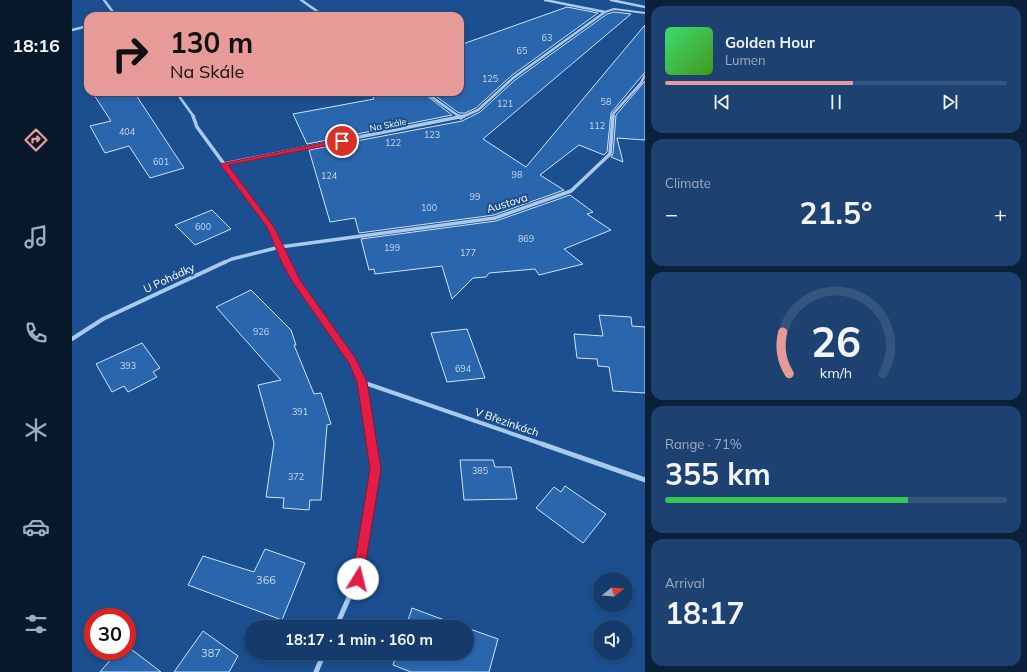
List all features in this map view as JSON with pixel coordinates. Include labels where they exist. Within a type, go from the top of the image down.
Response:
[{"type":"street","points":[[104,0],[113,12]]},
{"type":"street","points":[[301,0],[318,12]]},
{"type":"street","points":[[545,0],[604,12]]},
{"type":"street","points":[[611,0],[645,7]]},
{"type":"street","name":"Na Skále","points":[[224,164],[461,118],[478,110],[513,78],[604,12]]},
{"type":"street","points":[[72,30],[84,27]]},
{"type":"street","name":"Austova","points":[[280,247],[495,218],[571,191],[610,154],[613,114],[641,83],[645,75]]},
{"type":"street","points":[[179,96],[192,113],[197,127],[270,227],[296,281],[352,362],[362,382],[376,469],[358,579],[339,620]]},
{"type":"street","points":[[431,96],[461,118]]},
{"type":"street","name":"U Pohádky","points":[[72,339],[103,319],[232,259],[280,247]]},
{"type":"street","name":"V Březinkách","points":[[362,382],[645,480]]},
{"type":"street","points":[[316,672],[321,660]]},
{"type":"lane","points":[[604,12],[614,9],[645,13]]},
{"type":"building","points":[[567,7],[598,13],[511,76],[476,108],[465,113],[459,113],[436,96],[464,96],[464,44]]},
{"type":"building","points":[[614,12],[631,14],[483,139],[526,167],[645,25],[645,72],[611,113],[607,152],[604,155],[579,145],[540,175],[564,190],[494,215],[359,233],[355,218],[330,222],[309,150],[462,121],[480,112],[515,80],[607,14]]},
{"type":"building","points":[[645,81],[645,140],[617,138],[623,162],[611,157],[613,154],[616,115]]},
{"type":"building","points":[[95,96],[137,96],[184,168],[150,178],[129,146],[105,153],[90,126],[111,121]]},
{"type":"building","points":[[372,96],[427,96],[452,115],[307,144],[293,114],[374,99]]},
{"type":"building","points":[[570,195],[593,212],[587,214],[611,230],[564,249],[583,264],[539,275],[535,269],[489,273],[486,277],[473,278],[452,299],[442,266],[375,274],[374,269],[369,270],[361,239],[496,221]]},
{"type":"building","points":[[212,210],[231,229],[195,245],[175,225]]},
{"type":"building","points":[[251,290],[291,330],[296,345],[294,345],[314,394],[321,393],[331,424],[327,425],[321,500],[310,500],[309,510],[283,508],[284,498],[266,497],[274,443],[258,385],[281,380],[216,307]]},
{"type":"building","points":[[599,315],[631,317],[632,326],[645,327],[645,393],[613,391],[609,367],[598,366],[597,359],[577,358],[574,334],[603,336]]},
{"type":"building","points":[[467,329],[485,378],[447,382],[431,333]]},
{"type":"building","points":[[142,343],[160,368],[153,372],[157,377],[128,392],[124,386],[112,392],[96,364]]},
{"type":"building","points":[[460,460],[493,460],[495,467],[511,467],[517,499],[464,500]]},
{"type":"building","points":[[565,486],[606,514],[583,543],[536,508],[554,487],[561,492]]},
{"type":"building","points":[[265,549],[305,563],[282,620],[188,585],[203,556],[254,572]]},
{"type":"building","points":[[412,608],[445,620],[408,620]]},
{"type":"building","points":[[474,630],[498,639],[489,672],[411,672],[393,665],[395,660],[474,660]]},
{"type":"building","points":[[203,631],[238,656],[229,672],[174,672]]},
{"type":"building","points":[[136,653],[161,672],[100,672],[110,660],[136,660]]},
{"type":"route","points":[[342,141],[224,164],[274,232],[287,265],[296,281],[352,362],[362,382],[376,469],[358,579]]}]
